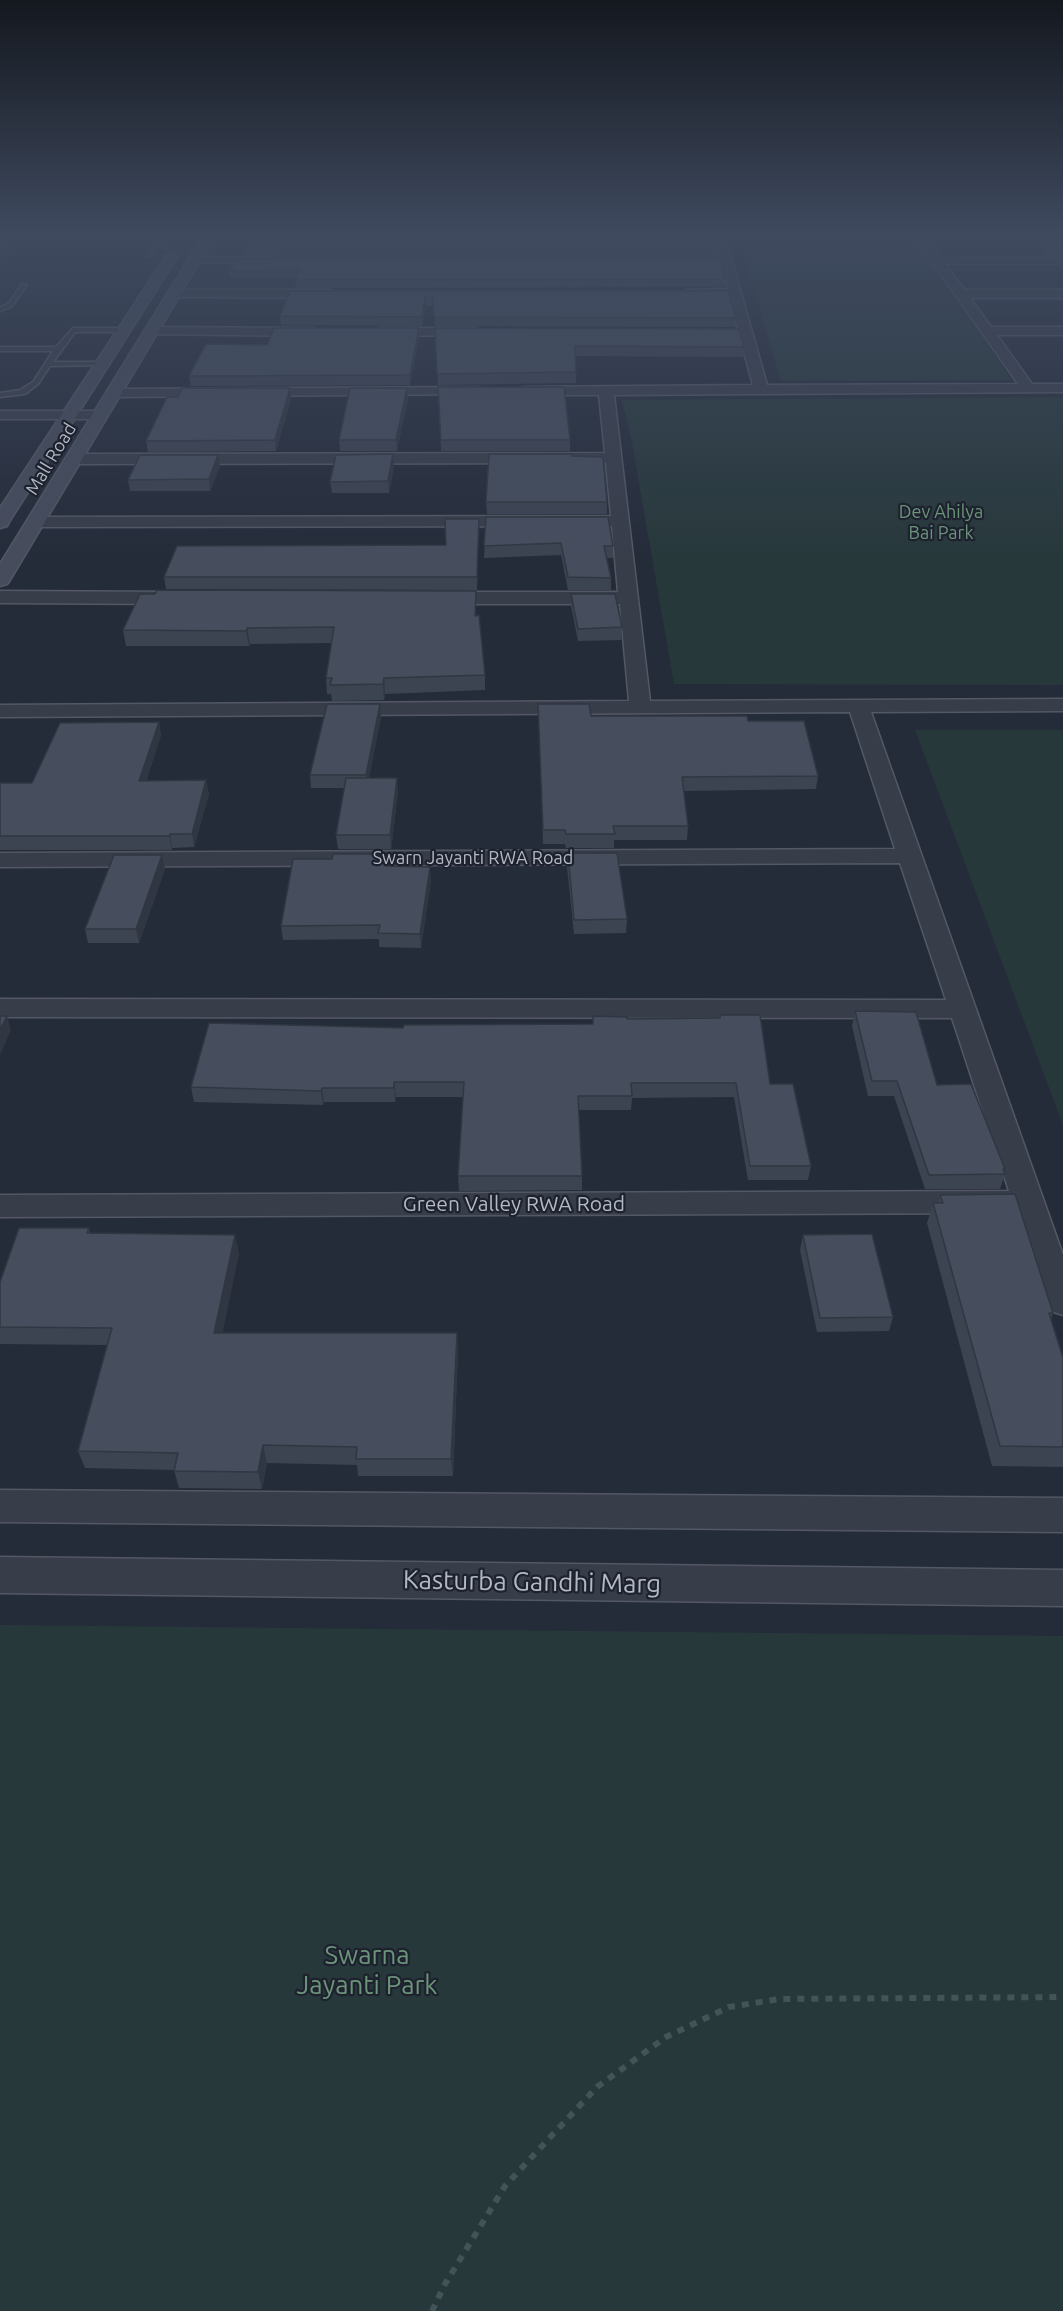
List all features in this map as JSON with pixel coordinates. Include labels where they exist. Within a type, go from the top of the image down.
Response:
[{"type":"street","name":"Mall Road","points":[[0,522],[114,344]]},
{"type":"street","name":"Mall Road","points":[[0,580],[143,344]]},
{"type":"street","points":[[745,344],[761,390]]},
{"type":"street","points":[[997,344],[1028,388]]},
{"type":"street","points":[[114,393],[1063,388]]},
{"type":"street","points":[[606,390],[640,708]]},
{"type":"street","points":[[0,415],[98,419]]},
{"type":"street","points":[[0,423],[67,419]]},
{"type":"street","points":[[73,459],[613,458]]},
{"type":"street","points":[[35,522],[620,521]]},
{"type":"street","points":[[0,597],[193,598]]},
{"type":"street","points":[[419,598],[628,598]]},
{"type":"street","points":[[0,711],[1063,705]]},
{"type":"street","points":[[858,706],[1063,1302]]},
{"type":"street","name":"Swarn Jayanti RWA Road","points":[[0,860],[910,856]]},
{"type":"street","points":[[0,1008],[962,1009]]},
{"type":"street","name":"Green Valley RWA Road","points":[[0,1206],[1029,1202]]},
{"type":"street","points":[[0,1506],[1063,1515]]},
{"type":"street","name":"Kasturba Gandhi Marg","points":[[0,1575],[1063,1588]]},
{"type":"lane","points":[[0,395],[22,392],[36,383],[62,344]]},
{"type":"lane","points":[[0,349],[58,349]]},
{"type":"lane","points":[[48,364],[101,364]]},
{"type":"path","points":[[432,2311],[445,2284],[504,2186],[597,2087],[666,2037],[729,2007],[779,1999],[1063,1997]]},
{"type":"green space","points":[[770,344],[987,344],[1011,380],[781,381]]},
{"type":"green space","name":"Dev Ahilya Bai Park","points":[[1063,397],[1063,685],[674,684],[631,437],[622,400]]},
{"type":"green space","points":[[915,730],[1063,730],[1063,1125]]},
{"type":"green space","name":"Swarna Jayanti Park","points":[[0,1625],[1063,1636],[1063,2311],[0,2311]]},
{"type":"building","points":[[206,344],[416,344],[410,375],[189,376]]},
{"type":"building","points":[[436,344],[743,344],[744,347],[575,346],[576,372],[437,374]]},
{"type":"building","points":[[438,387],[564,387],[570,440],[441,440]]},
{"type":"building","points":[[182,388],[290,388],[275,440],[146,441],[167,397],[178,397]]},
{"type":"building","points":[[350,388],[407,388],[396,440],[339,440]]},
{"type":"building","points":[[393,454],[388,481],[330,482],[336,455]]},
{"type":"building","points":[[489,454],[572,454],[572,456],[603,457],[607,502],[486,502]]},
{"type":"building","points":[[140,455],[218,455],[209,479],[128,480]]},
{"type":"building","points":[[486,517],[608,517],[613,546],[604,546],[611,578],[568,577],[561,543],[484,546]]},
{"type":"building","points":[[445,519],[479,519],[477,577],[164,577],[177,546],[446,545]]},
{"type":"building","points":[[157,590],[476,591],[475,616],[479,615],[485,675],[384,678],[383,684],[330,685],[332,678],[326,678],[334,627],[247,628],[246,631],[123,630],[140,594],[155,594]]},
{"type":"building","points":[[571,594],[615,594],[622,627],[578,629]]},
{"type":"building","points":[[327,704],[380,704],[366,775],[310,775]]},
{"type":"building","points":[[538,704],[589,704],[591,716],[747,716],[748,721],[804,721],[818,776],[682,777],[688,826],[613,826],[615,834],[566,834],[565,830],[543,830]]},
{"type":"building","points":[[159,722],[139,781],[206,780],[192,834],[0,836],[0,783],[32,783],[60,723]]},
{"type":"building","points":[[346,778],[397,778],[390,835],[336,835]]},
{"type":"building","points":[[568,853],[617,853],[627,919],[574,920]]},
{"type":"building","points":[[333,854],[388,854],[387,866],[430,867],[420,934],[378,933],[380,925],[281,926],[293,859],[332,859]]},
{"type":"building","points":[[114,855],[162,855],[136,929],[85,929]]},
{"type":"building","points":[[855,1011],[916,1012],[937,1085],[971,1084],[1005,1174],[929,1175],[897,1081],[872,1081]]},
{"type":"building","points":[[720,1015],[760,1015],[770,1084],[793,1084],[811,1166],[750,1166],[736,1083],[631,1083],[632,1096],[578,1096],[582,1176],[458,1176],[464,1082],[394,1082],[394,1088],[322,1088],[321,1091],[191,1087],[209,1023],[403,1028],[404,1025],[593,1024],[593,1016],[627,1017],[627,1019],[720,1018]]},
{"type":"building","points":[[0,1016],[7,1016],[0,1030]]},
{"type":"building","points":[[1015,1194],[1053,1313],[1049,1313],[1063,1358],[1063,1447],[1000,1446],[933,1203],[943,1203],[940,1195]]},
{"type":"building","points":[[19,1228],[89,1228],[87,1233],[235,1235],[214,1333],[457,1333],[451,1459],[356,1459],[357,1447],[263,1445],[258,1472],[174,1471],[178,1453],[78,1451],[112,1328],[0,1327],[0,1282]]},
{"type":"building","points":[[872,1234],[893,1317],[820,1318],[803,1235]]}]
